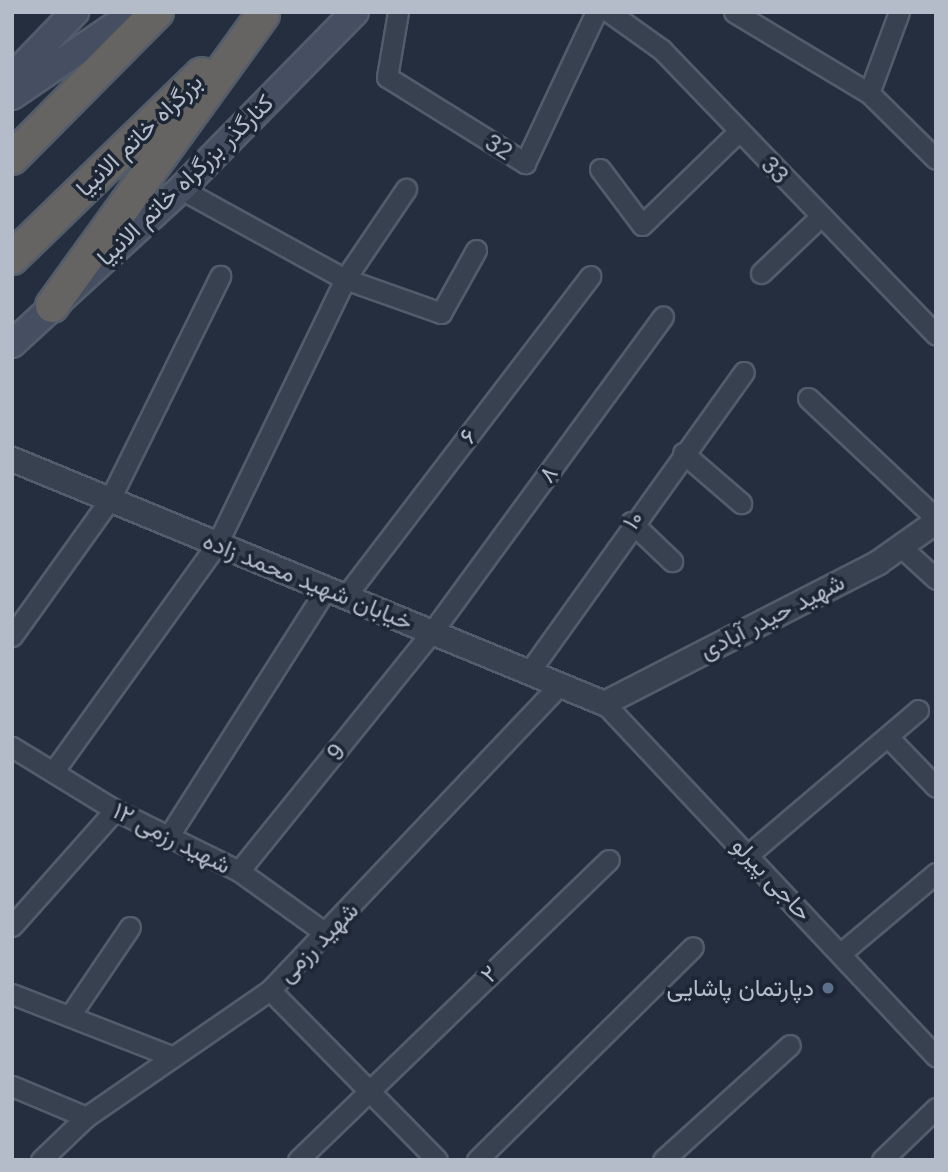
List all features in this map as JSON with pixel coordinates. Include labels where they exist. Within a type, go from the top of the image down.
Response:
[{"type":"highway","points":[[12,158],[157,12]]},
{"type":"highway","points":[[52,306],[264,13]]},
{"type":"highway","name":"بزرگراه خاتم الانبیا","points":[[12,258],[264,13]]},
{"type":"main road","points":[[12,77],[75,12]]},
{"type":"main road","points":[[12,96],[135,12]]},
{"type":"main road","name":"کنارگذر بزرگراه خاتم الانبیا","points":[[12,344],[181,189],[355,12]]},
{"type":"street","name":"32","points":[[398,12],[387,76],[525,163],[596,12]]},
{"type":"street","name":"33","points":[[610,12],[662,50],[936,335]]},
{"type":"street","points":[[734,12],[869,93],[936,159]]},
{"type":"street","points":[[869,93],[899,12]]},
{"type":"street","points":[[600,169],[642,225],[739,131]]},
{"type":"street","points":[[181,189],[345,279],[441,313],[476,250]]},
{"type":"street","points":[[53,772],[217,544],[345,279],[406,189]]},
{"type":"street","points":[[761,273],[820,216]]},
{"type":"street","points":[[12,636],[110,499],[220,276]]},
{"type":"street","name":"۶","points":[[170,835],[336,593],[590,276]]},
{"type":"street","name":"۸","points":[[432,632],[663,316]]},
{"type":"street","name":"۱۰","points":[[529,672],[631,522],[744,372]]},
{"type":"street","points":[[808,398],[936,519]]},
{"type":"street","points":[[683,453],[741,503]]},
{"type":"street","name":"خیابان شهید محمد زاده","points":[[12,459],[604,704]]},
{"type":"street","name":"شهید حیدر آبادی","points":[[604,704],[900,546],[936,519]]},
{"type":"street","points":[[631,522],[672,561]]},
{"type":"street","points":[[900,546],[936,579]]},
{"type":"street","name":"9","points":[[239,871],[432,632]]},
{"type":"street","name":"شهید رزمی","points":[[41,1160],[86,1117],[270,990],[328,935],[559,685]]},
{"type":"street","name":"حاجی پیرلو","points":[[604,704],[749,854],[934,1053]]},
{"type":"street","points":[[749,854],[890,738],[918,710]]},
{"type":"street","points":[[890,738],[936,787]]},
{"type":"street","name":"شهید رزمی ۱۲","points":[[12,747],[115,810],[239,871],[328,935]]},
{"type":"street","points":[[12,926],[115,810]]},
{"type":"street","name":"۲","points":[[298,1160],[369,1088],[609,860]]},
{"type":"street","points":[[841,953],[936,873]]},
{"type":"street","points":[[71,1014],[130,927]]},
{"type":"street","points":[[477,1160],[693,947]]},
{"type":"street","points":[[270,990],[437,1160]]},
{"type":"street","points":[[12,994],[71,1014],[171,1056]]},
{"type":"street","points":[[663,1160],[790,1045]]},
{"type":"street","points":[[12,1086],[86,1117]]},
{"type":"street","points":[[882,1160],[936,1108]]},
{"type":"place","name":"دپارتمان پاشایی","points":[[828,988]]}]
